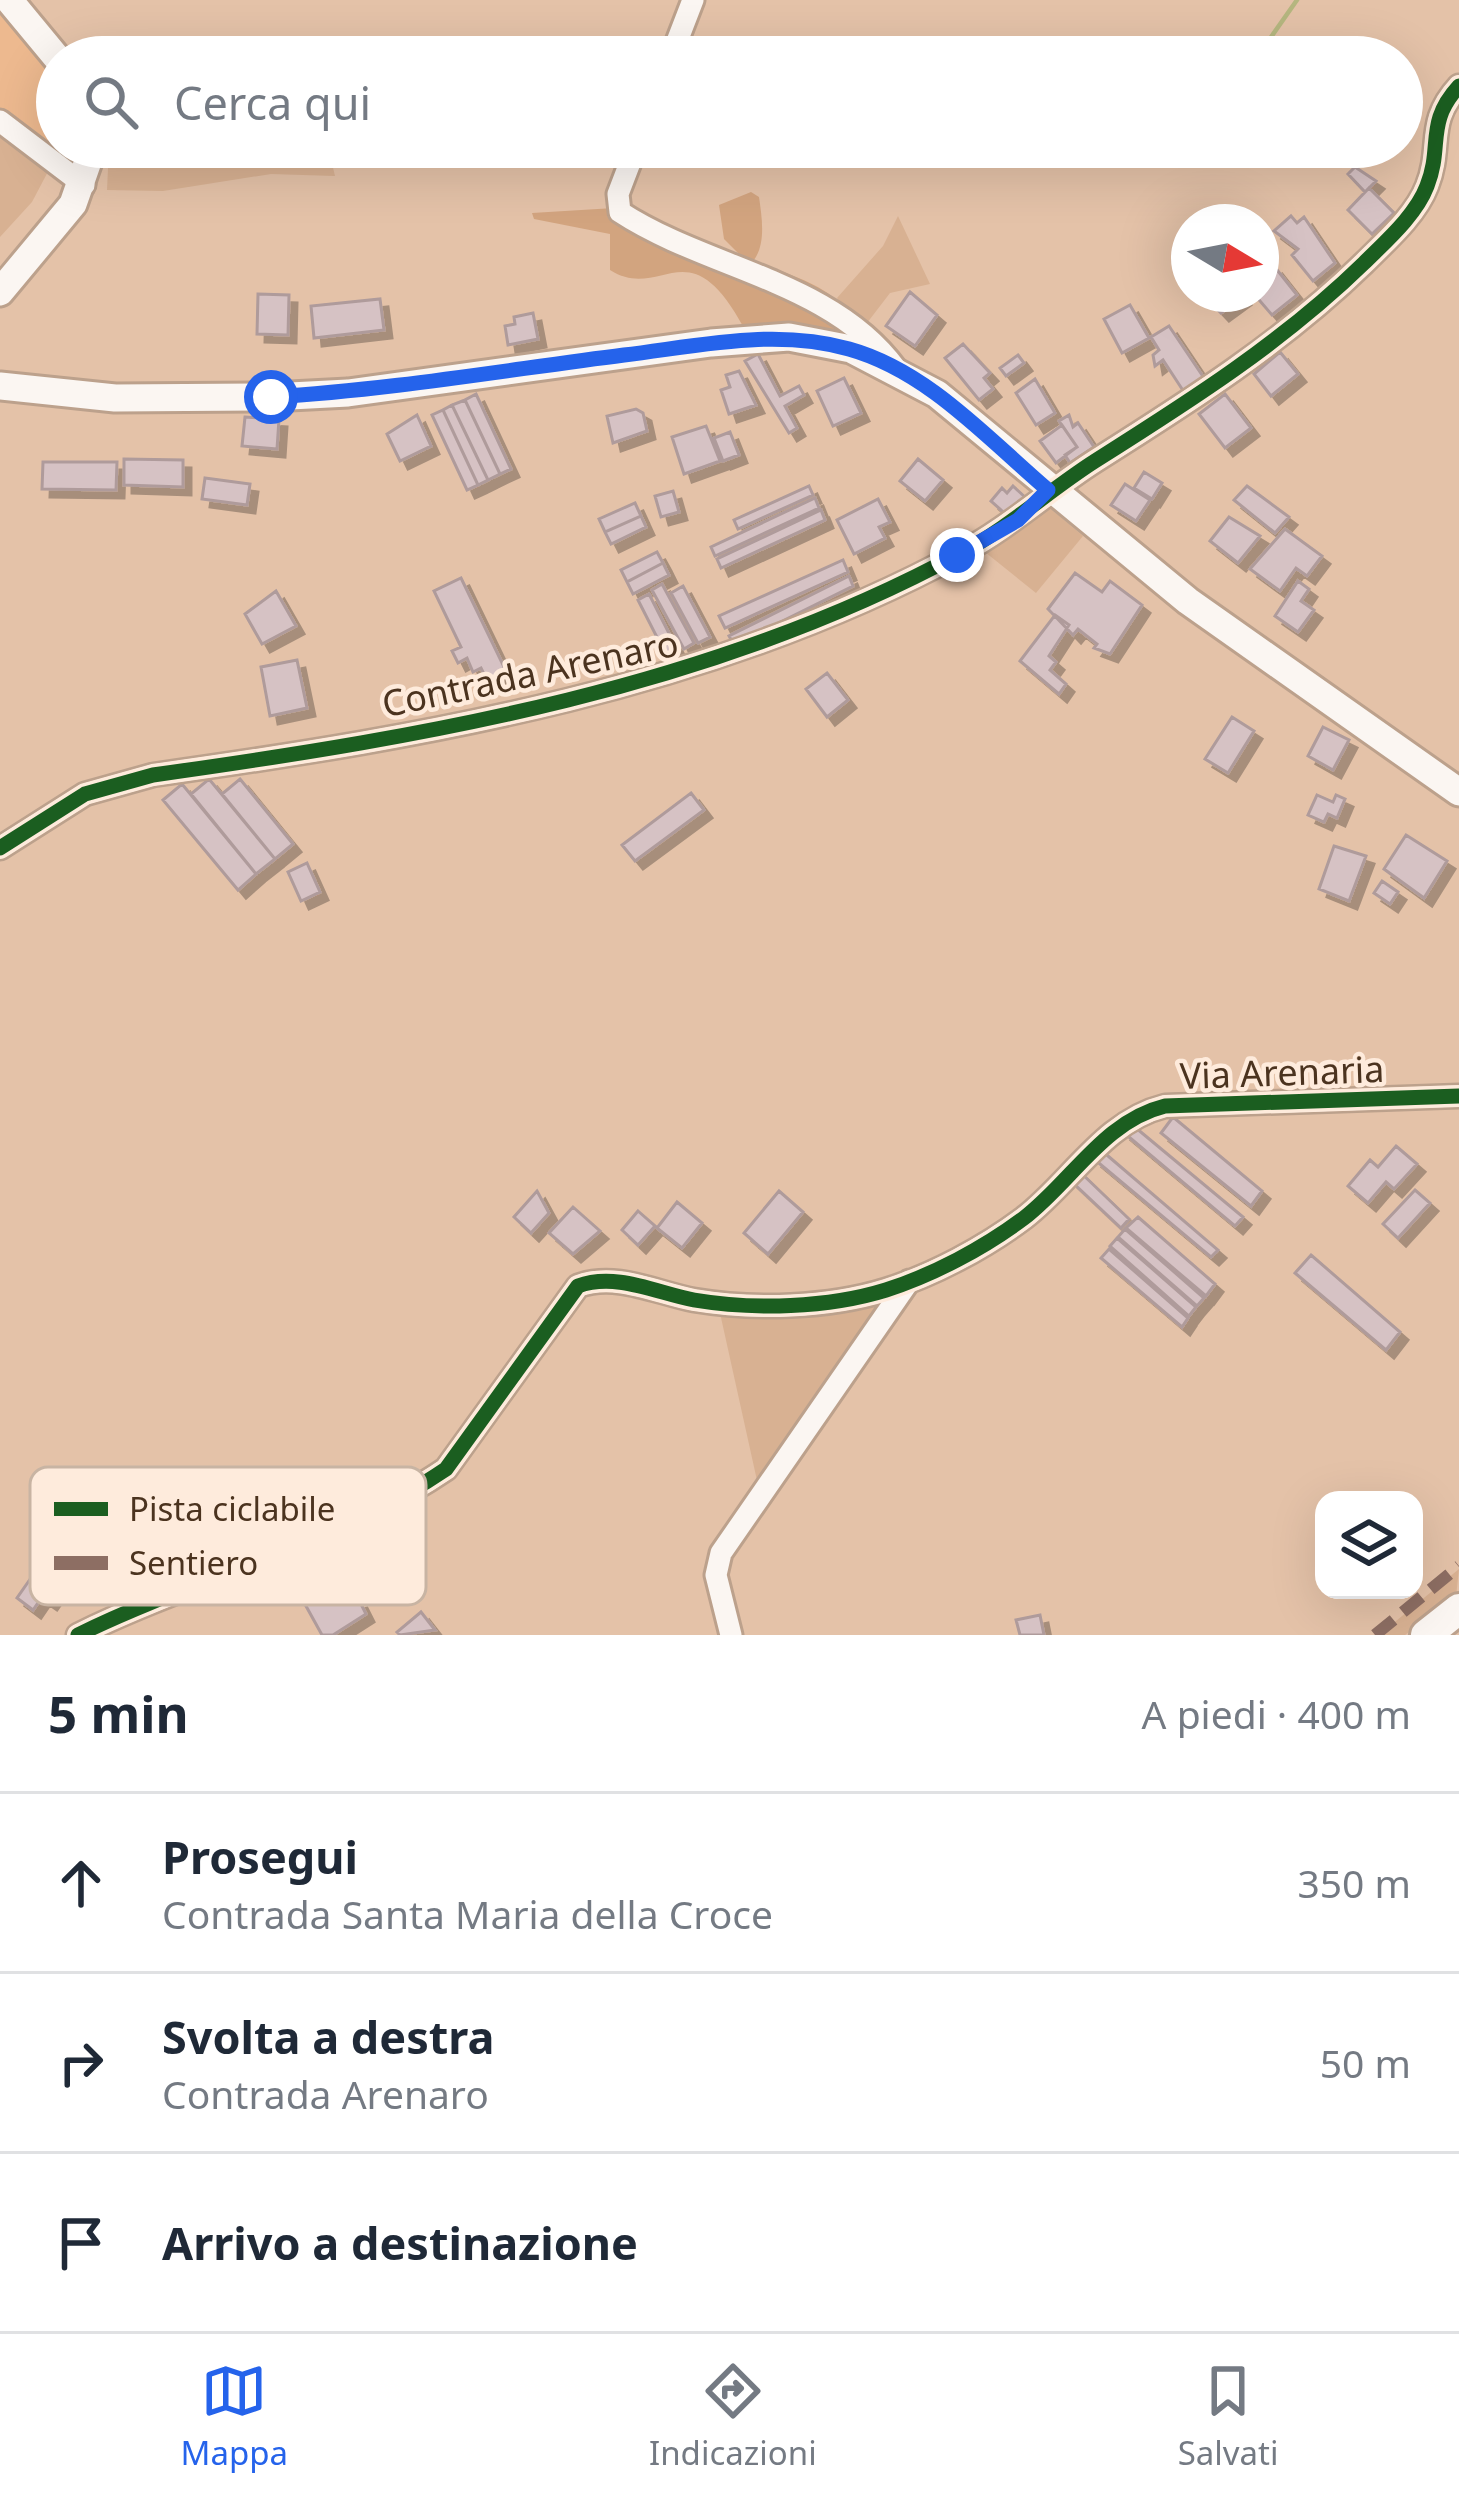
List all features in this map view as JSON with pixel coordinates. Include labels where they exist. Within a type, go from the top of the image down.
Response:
[{"type":"highway","points":[[1426,1635],[1459,1609]]},
{"type":"main road","points":[[9,0],[39,36]]},
{"type":"main road","points":[[0,292],[84,185],[88,168]]},
{"type":"main road","points":[[0,386],[115,398],[309,395],[711,343],[789,338],[851,350],[937,394],[1048,490],[1206,614],[1459,792]]},
{"type":"street","points":[[679,36],[693,0]]},
{"type":"street","name":"Contrada Arenaro","points":[[0,848],[85,794],[153,775],[584,699],[702,666],[957,555],[1018,520],[1048,490],[1224,380],[1364,262],[1418,204],[1429,183],[1440,107],[1459,86]]},
{"type":"street","points":[[0,121],[36,148]]},
{"type":"street","points":[[62,168],[84,185]]},
{"type":"street","points":[[630,168],[620,212],[743,269],[867,335],[896,369]]},
{"type":"street","name":"Via Arenaria","points":[[426,1482],[446,1469],[578,1286],[615,1281],[696,1300],[779,1305],[882,1291],[1024,1218],[1140,1112],[1165,1106],[1459,1096]]},
{"type":"street","points":[[731,1635],[716,1575],[721,1552],[909,1281]]},
{"type":"street","name":"Via Arenaria","points":[[78,1635],[149,1605]]},
{"type":"shaded area","points":[[0,6],[36,51],[36,142],[0,115]]},
{"type":"shaded area","points":[[0,124],[36,152],[36,168],[50,168],[32,202],[0,237]]},
{"type":"shaded area","points":[[108,168],[333,168],[335,176],[271,174],[163,191],[107,190]]},
{"type":"shaded area","points":[[751,192],[759,197],[762,222],[754,260],[830,295],[849,319],[850,334],[802,326],[744,328],[707,280],[676,272],[628,278],[610,270],[610,234],[534,219],[532,213],[614,208],[722,263],[741,256],[724,239],[719,205]]},
{"type":"shaded area","points":[[898,216],[930,284],[890,293],[867,323],[848,315],[837,298],[883,246]]},
{"type":"shaded area","points":[[1045,504],[1083,536],[1036,593],[980,548]]},
{"type":"shaded area","points":[[899,1288],[760,1494],[718,1304]]},
{"type":"shaded area","points":[[1459,1569],[1456,1597],[1405,1635],[1379,1635],[1423,1599]]},
{"type":"building","points":[[1356,168],[1376,181],[1365,192],[1348,174]]},
{"type":"building","points":[[1369,188],[1394,213],[1372,234],[1348,210]]},
{"type":"building","points":[[1291,216],[1297,223],[1304,217],[1335,263],[1313,281],[1292,255],[1298,249],[1279,235],[1279,227]]},
{"type":"building","points":[[1279,272],[1297,295],[1279,309]]},
{"type":"building","points":[[910,292],[937,315],[915,346],[886,326]]},
{"type":"building","points":[[258,294],[289,295],[288,335],[257,334]]},
{"type":"building","points":[[380,299],[384,330],[314,338],[311,306]]},
{"type":"building","points":[[1130,305],[1149,338],[1122,353],[1104,319]]},
{"type":"building","points":[[533,313],[538,339],[508,345],[505,326],[515,324],[514,317]]},
{"type":"building","points":[[1169,326],[1204,378],[1184,392],[1163,360],[1155,366],[1153,355],[1159,350],[1151,337]]},
{"type":"building","points":[[963,344],[990,373],[984,378],[993,389],[979,400],[945,358]]},
{"type":"building","points":[[1280,352],[1298,374],[1271,396],[1254,374]]},
{"type":"building","points":[[758,354],[780,396],[799,386],[804,395],[785,406],[797,428],[789,433],[745,361]]},
{"type":"building","points":[[1018,355],[1024,363],[1006,376],[1000,368]]},
{"type":"building","points":[[739,371],[756,405],[729,414],[721,390],[730,387],[726,375]]},
{"type":"building","points":[[844,378],[861,413],[833,426],[817,391]]},
{"type":"building","points":[[1035,379],[1055,413],[1036,425],[1016,393]]},
{"type":"building","points":[[476,394],[511,469],[500,474],[465,400]]},
{"type":"building","points":[[1225,394],[1251,428],[1225,448],[1199,414]]},
{"type":"building","points":[[465,400],[500,474],[488,480],[452,405]]},
{"type":"building","points":[[452,405],[488,480],[478,485],[443,410]]},
{"type":"building","points":[[636,409],[643,413],[647,431],[613,443],[607,416]]},
{"type":"building","points":[[443,410],[478,485],[467,490],[432,415]]},
{"type":"building","points":[[417,415],[431,446],[400,461],[387,434]]},
{"type":"building","points":[[1069,415],[1073,427],[1078,423],[1094,447],[1070,463],[1065,455],[1077,447],[1059,421]]},
{"type":"building","points":[[245,417],[279,419],[277,449],[242,446]]},
{"type":"building","points":[[1062,425],[1077,447],[1056,463],[1040,441]]},
{"type":"building","points":[[706,426],[720,461],[684,474],[672,437]]},
{"type":"building","points":[[730,432],[739,455],[723,461],[714,438]]},
{"type":"building","points":[[124,459],[183,460],[183,487],[124,485]]},
{"type":"building","points":[[918,459],[943,480],[925,501],[900,481]]},
{"type":"building","points":[[43,462],[117,462],[116,490],[42,489]]},
{"type":"building","points":[[1144,472],[1162,483],[1152,499],[1134,488]]},
{"type":"building","points":[[205,478],[250,484],[247,505],[202,499]]},
{"type":"building","points":[[1125,484],[1150,500],[1136,521],[1111,505]]},
{"type":"building","points":[[809,486],[813,495],[738,529],[734,520]]},
{"type":"building","points":[[1013,486],[1027,499],[1010,518],[991,501],[1002,488],[1007,493]]},
{"type":"building","points":[[1247,486],[1289,517],[1275,533],[1234,500]]},
{"type":"building","points":[[673,491],[679,512],[661,517],[655,496]]},
{"type":"building","points":[[815,498],[819,508],[715,556],[711,547]]},
{"type":"building","points":[[878,499],[890,522],[879,527],[885,538],[854,554],[837,520]]},
{"type":"building","points":[[635,503],[641,516],[605,532],[599,519]]},
{"type":"building","points":[[821,510],[825,520],[721,568],[717,559]]},
{"type":"building","points":[[641,516],[646,527],[611,544],[605,532]]},
{"type":"building","points":[[1229,517],[1260,536],[1238,563],[1210,541]]},
{"type":"building","points":[[1285,529],[1322,556],[1307,576],[1296,568],[1280,591],[1250,569]]},
{"type":"building","points":[[657,552],[663,563],[627,582],[621,570]]},
{"type":"building","points":[[843,560],[848,572],[725,628],[719,616]]},
{"type":"building","points":[[663,563],[669,575],[633,594],[627,582]]},
{"type":"building","points":[[1075,573],[1102,592],[1110,581],[1142,605],[1110,654],[1094,648],[1097,644],[1078,629],[1073,635],[1048,609]]},
{"type":"building","points":[[849,576],[853,586],[734,645],[729,636]]},
{"type":"building","points":[[461,578],[506,671],[487,680],[481,668],[473,672],[467,658],[458,663],[452,651],[461,647],[434,591]]},
{"type":"building","points":[[1298,581],[1309,589],[1301,601],[1314,610],[1298,632],[1275,616]]},
{"type":"building","points":[[662,584],[694,643],[684,649],[652,590]]},
{"type":"building","points":[[683,586],[710,637],[698,643],[671,593]]},
{"type":"building","points":[[276,591],[296,626],[262,644],[245,614]]},
{"type":"building","points":[[649,594],[678,651],[667,657],[638,600]]},
{"type":"building","points":[[1055,615],[1069,625],[1049,656],[1056,662],[1050,670],[1066,684],[1059,694],[1020,661]]},
{"type":"building","points":[[297,660],[307,708],[270,716],[261,667]]},
{"type":"building","points":[[827,673],[848,700],[827,717],[806,689]]},
{"type":"building","points":[[1232,717],[1254,731],[1228,773],[1205,759]]},
{"type":"building","points":[[1323,727],[1349,740],[1333,770],[1308,756]]},
{"type":"building","points":[[209,779],[275,859],[256,874],[191,794]]},
{"type":"building","points":[[240,779],[293,844],[275,859],[222,794]]},
{"type":"building","points":[[182,784],[256,874],[238,890],[163,800]]},
{"type":"building","points":[[691,793],[704,810],[635,861],[622,845]]},
{"type":"building","points":[[1317,795],[1333,802],[1336,795],[1345,799],[1337,818],[1328,814],[1324,822],[1308,815]]},
{"type":"building","points":[[1406,835],[1447,861],[1424,898],[1384,869]]},
{"type":"building","points":[[1334,846],[1366,856],[1349,901],[1319,889]]},
{"type":"building","points":[[307,863],[320,892],[301,901],[288,872]]},
{"type":"building","points":[[1382,881],[1398,892],[1390,904],[1374,893]]},
{"type":"building","points":[[1173,1117],[1262,1191],[1251,1206],[1161,1133]]},
{"type":"building","points":[[1130,1123],[1243,1217],[1235,1226],[1123,1132]]},
{"type":"building","points":[[1396,1146],[1417,1164],[1394,1189],[1386,1182],[1368,1203],[1348,1186],[1370,1160],[1378,1167]]},
{"type":"building","points":[[1101,1150],[1218,1250],[1211,1257],[1094,1159]]},
{"type":"building","points":[[1079,1171],[1129,1219],[1121,1228],[1070,1180]]},
{"type":"building","points":[[1415,1190],[1430,1203],[1398,1238],[1383,1224]]},
{"type":"building","points":[[537,1191],[549,1213],[531,1233],[514,1217]]},
{"type":"building","points":[[779,1191],[803,1212],[768,1254],[744,1233]]},
{"type":"building","points":[[677,1202],[702,1223],[682,1248],[657,1228]]},
{"type":"building","points":[[573,1207],[600,1231],[573,1254],[549,1233]]},
{"type":"building","points":[[638,1211],[655,1226],[638,1245],[622,1230]]},
{"type":"building","points":[[1138,1217],[1215,1284],[1206,1296],[1126,1228]]},
{"type":"building","points":[[1125,1229],[1204,1298],[1197,1306],[1118,1237]]},
{"type":"building","points":[[1117,1238],[1196,1307],[1189,1316],[1110,1246]]},
{"type":"building","points":[[1109,1249],[1188,1318],[1182,1327],[1101,1258]]},
{"type":"building","points":[[1311,1255],[1400,1332],[1386,1350],[1295,1273]]},
{"type":"building","points":[[30,1579],[30,1605],[36,1605],[33,1610],[17,1598]]},
{"type":"building","points":[[362,1605],[366,1614],[333,1635],[322,1635],[306,1606]]},
{"type":"building","points":[[421,1612],[435,1630],[397,1632]]},
{"type":"building","points":[[1040,1615],[1044,1635],[1020,1635],[1016,1620]]},
{"type":"waterway","points":[[1272,36],[1297,0]]},
{"type":"marked path","points":[[1375,1635],[1459,1566]]},
{"type":"cycle path","points":[[0,848],[85,794],[153,775],[465,723],[669,672],[866,600],[961,553],[1235,369],[1364,263],[1422,197],[1432,172],[1438,123],[1459,86]]},
{"type":"cycle path","points":[[426,1481],[446,1469],[578,1286],[622,1282],[694,1300],[741,1305],[791,1306],[864,1296],[922,1277],[992,1240],[1041,1203],[1106,1138],[1165,1106],[1459,1096]]},
{"type":"cycle path","points":[[78,1635],[146,1605]]},
{"type":"route","points":[[271,397],[348,393],[711,343],[789,338],[851,350],[937,394],[1048,490],[1018,520],[957,555]]}]
